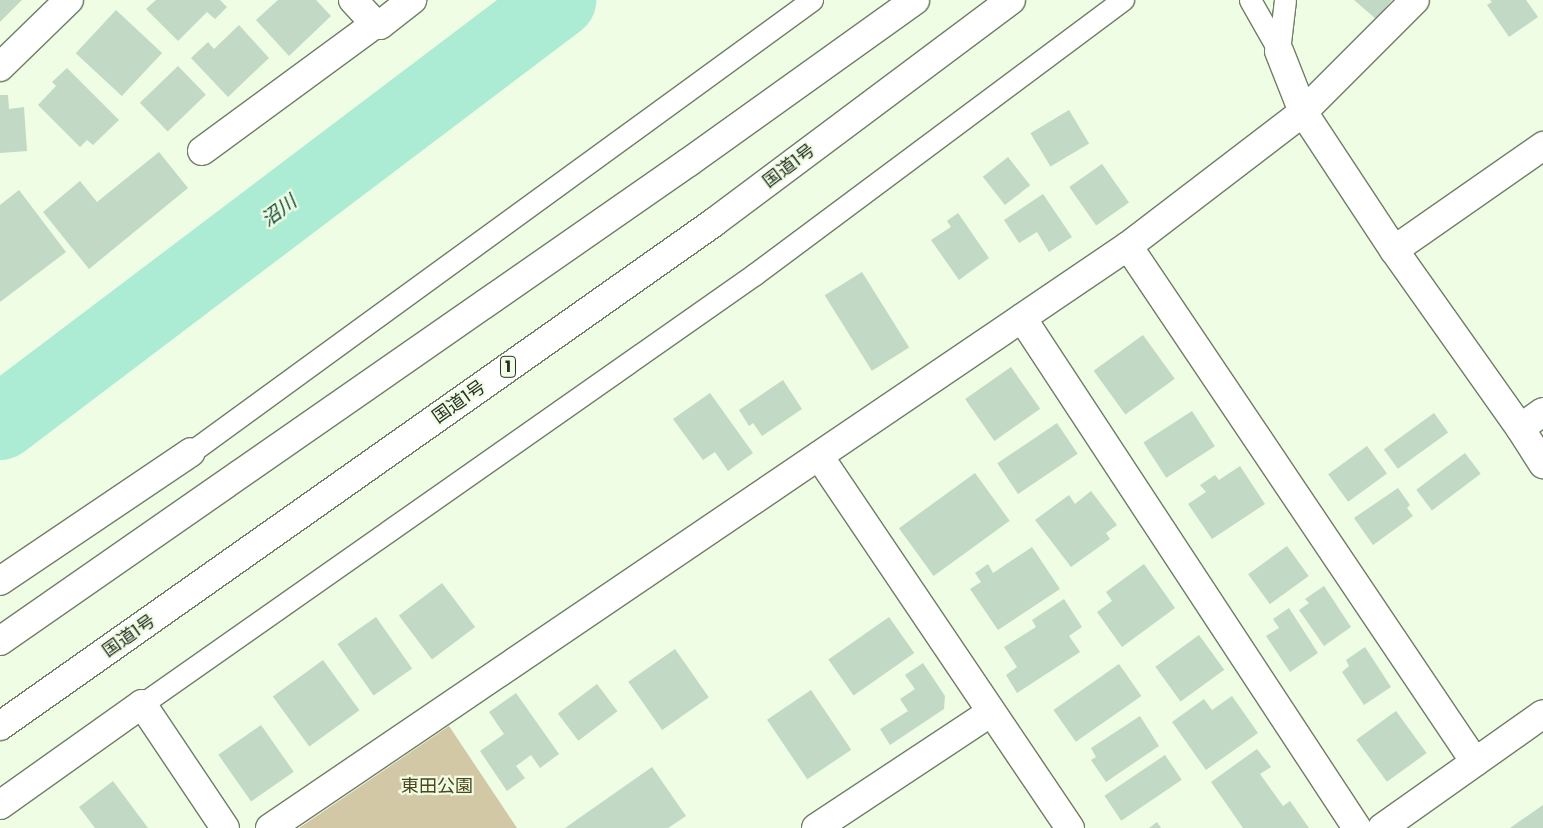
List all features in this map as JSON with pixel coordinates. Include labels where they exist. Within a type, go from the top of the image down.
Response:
[{"type":"main road","points":[[0,67],[69,0]]},
{"type":"main road","points":[[353,0],[375,24]]},
{"type":"main road","points":[[202,151],[375,24],[380,25],[412,0]]},
{"type":"main road","points":[[0,641],[689,162],[915,0]]},
{"type":"main road","name":"国道1号","points":[[0,726],[713,223],[1011,0]]},
{"type":"main road","points":[[270,828],[1128,246],[1303,112],[1415,0]]},
{"type":"main road","points":[[1279,51],[1303,112],[1394,250],[1520,428],[1543,464]]},
{"type":"main road","points":[[1394,250],[1543,146]]},
{"type":"main road","points":[[1128,246],[1475,762]]},
{"type":"main road","points":[[1022,318],[1357,828]]},
{"type":"main road","points":[[1520,428],[1543,412]]},
{"type":"main road","points":[[0,581],[191,452]]},
{"type":"main road","points":[[819,456],[1070,828]]},
{"type":"main road","points":[[0,805],[142,704],[225,828]]},
{"type":"main road","points":[[816,828],[991,712]]},
{"type":"main road","points":[[1382,828],[1543,714]]},
{"type":"lane","points":[[191,452],[812,0]]},
{"type":"lane","points":[[142,704],[756,274],[1123,0]]},
{"type":"lane","points":[[1250,0],[1279,51]]},
{"type":"lane","points":[[1279,51],[1285,0]]},
{"type":"green space","name":"東田公園","points":[[449,726],[517,828],[299,828]]},
{"type":"building","points":[[0,0],[22,0],[0,22]]},
{"type":"building","points":[[156,0],[220,0],[227,7],[215,19],[207,12],[178,41],[146,9]]},
{"type":"building","points":[[278,0],[316,0],[331,16],[289,56],[256,20]]},
{"type":"building","points":[[1354,0],[1392,0],[1376,19]]},
{"type":"building","points":[[1490,0],[1526,0],[1538,17],[1509,37],[1487,5],[1492,2]]},
{"type":"building","points":[[116,10],[162,53],[122,96],[76,53]]},
{"type":"building","points":[[239,25],[269,58],[228,97],[191,58],[208,42],[214,49]]},
{"type":"building","points":[[178,66],[206,95],[168,132],[140,103]]},
{"type":"building","points":[[67,68],[119,120],[93,145],[87,140],[80,147],[38,105],[56,86],[52,82]]},
{"type":"building","points":[[0,95],[8,95],[9,109],[24,107],[27,151],[0,153]]},
{"type":"building","points":[[1069,110],[1089,143],[1051,167],[1030,133]]},
{"type":"building","points":[[159,152],[188,188],[89,269],[43,212],[80,181],[97,202]]},
{"type":"building","points":[[1008,157],[1030,185],[1005,205],[983,177]]},
{"type":"building","points":[[1102,164],[1129,203],[1096,225],[1069,187]]},
{"type":"building","points":[[19,190],[66,252],[0,302],[0,205]]},
{"type":"building","points":[[1043,194],[1072,237],[1049,252],[1037,232],[1019,243],[1004,220]]},
{"type":"building","points":[[958,213],[989,258],[959,280],[931,240],[951,227],[947,221]]},
{"type":"building","points":[[862,272],[909,347],[872,371],[825,295]]},
{"type":"building","points":[[1143,335],[1175,379],[1125,415],[1094,371]]},
{"type":"building","points":[[1011,367],[1040,409],[994,441],[965,399]]},
{"type":"building","points":[[783,380],[802,409],[762,436],[753,423],[749,426],[739,410]]},
{"type":"building","points":[[710,393],[753,453],[728,471],[715,452],[703,460],[673,419]]},
{"type":"building","points":[[1192,411],[1215,446],[1166,478],[1143,443]]},
{"type":"building","points":[[1434,413],[1448,432],[1398,469],[1384,449]]},
{"type":"building","points":[[1057,423],[1078,454],[1018,494],[997,463]]},
{"type":"building","points":[[1367,446],[1387,474],[1348,502],[1328,474]]},
{"type":"building","points":[[1465,453],[1481,474],[1432,510],[1416,490]]},
{"type":"building","points":[[1240,466],[1265,504],[1212,539],[1188,504],[1206,492],[1200,485],[1215,475],[1219,480]]},
{"type":"building","points":[[975,473],[1010,521],[934,576],[899,528]]},
{"type":"building","points":[[1398,488],[1410,505],[1407,508],[1413,516],[1373,545],[1354,518]]},
{"type":"building","points":[[1091,491],[1117,525],[1106,533],[1110,539],[1071,567],[1035,520],[1069,495],[1075,504]]},
{"type":"building","points":[[1287,546],[1309,576],[1270,604],[1248,574]]},
{"type":"building","points":[[1032,547],[1060,589],[998,630],[970,589],[981,582],[975,573],[988,564],[993,573]]},
{"type":"building","points":[[1144,564],[1175,608],[1122,647],[1097,612],[1112,601],[1106,592]]},
{"type":"building","points":[[442,583],[475,627],[432,659],[399,615]]},
{"type":"building","points":[[1324,586],[1351,627],[1324,646],[1299,610],[1309,603],[1305,599]]},
{"type":"building","points":[[1064,599],[1082,627],[1069,636],[1080,652],[1017,693],[1006,675],[1017,667],[1004,647],[1036,627],[1032,620]]},
{"type":"building","points":[[1289,608],[1318,653],[1290,672],[1266,636],[1279,628],[1273,619]]},
{"type":"building","points":[[376,617],[412,669],[374,696],[337,644]]},
{"type":"building","points":[[889,617],[914,653],[854,695],[828,659]]},
{"type":"building","points":[[1199,635],[1224,670],[1181,702],[1155,667]]},
{"type":"building","points":[[1365,647],[1391,687],[1364,705],[1342,672],[1349,666],[1346,660]]},
{"type":"building","points":[[675,649],[709,697],[662,730],[628,682]]},
{"type":"building","points":[[323,660],[359,710],[309,747],[273,696]]},
{"type":"building","points":[[923,663],[945,696],[944,709],[890,745],[880,729],[908,711],[900,699],[915,689],[905,675]]},
{"type":"building","points":[[1119,664],[1141,696],[1076,742],[1053,710]]},
{"type":"building","points":[[597,684],[617,711],[578,741],[558,713]]},
{"type":"building","points":[[811,690],[851,750],[807,779],[767,720]]},
{"type":"building","points":[[516,693],[559,754],[540,768],[531,755],[516,766],[525,778],[507,791],[480,751],[504,734],[489,712]]},
{"type":"building","points":[[1232,696],[1258,733],[1206,770],[1172,722],[1204,699],[1212,710]]},
{"type":"building","points":[[1396,711],[1427,753],[1387,782],[1356,740]]},
{"type":"building","points":[[1140,716],[1159,746],[1106,782],[1091,760],[1096,757],[1091,748]]},
{"type":"building","points":[[261,725],[294,772],[251,802],[218,755]]},
{"type":"building","points":[[1257,749],[1271,767],[1260,774],[1283,806],[1290,801],[1309,828],[1243,828],[1211,782]]},
{"type":"building","points":[[1165,755],[1182,780],[1121,821],[1104,796]]},
{"type":"building","points":[[652,767],[686,816],[668,828],[565,828]]},
{"type":"building","points":[[113,781],[148,828],[95,828],[79,807]]},
{"type":"building","points":[[1543,805],[1543,828],[1510,828]]},
{"type":"building","points":[[1157,822],[1161,828],[1149,828]]},
{"type":"waterway","name":"沼川","points":[[0,422],[558,0]]}]
